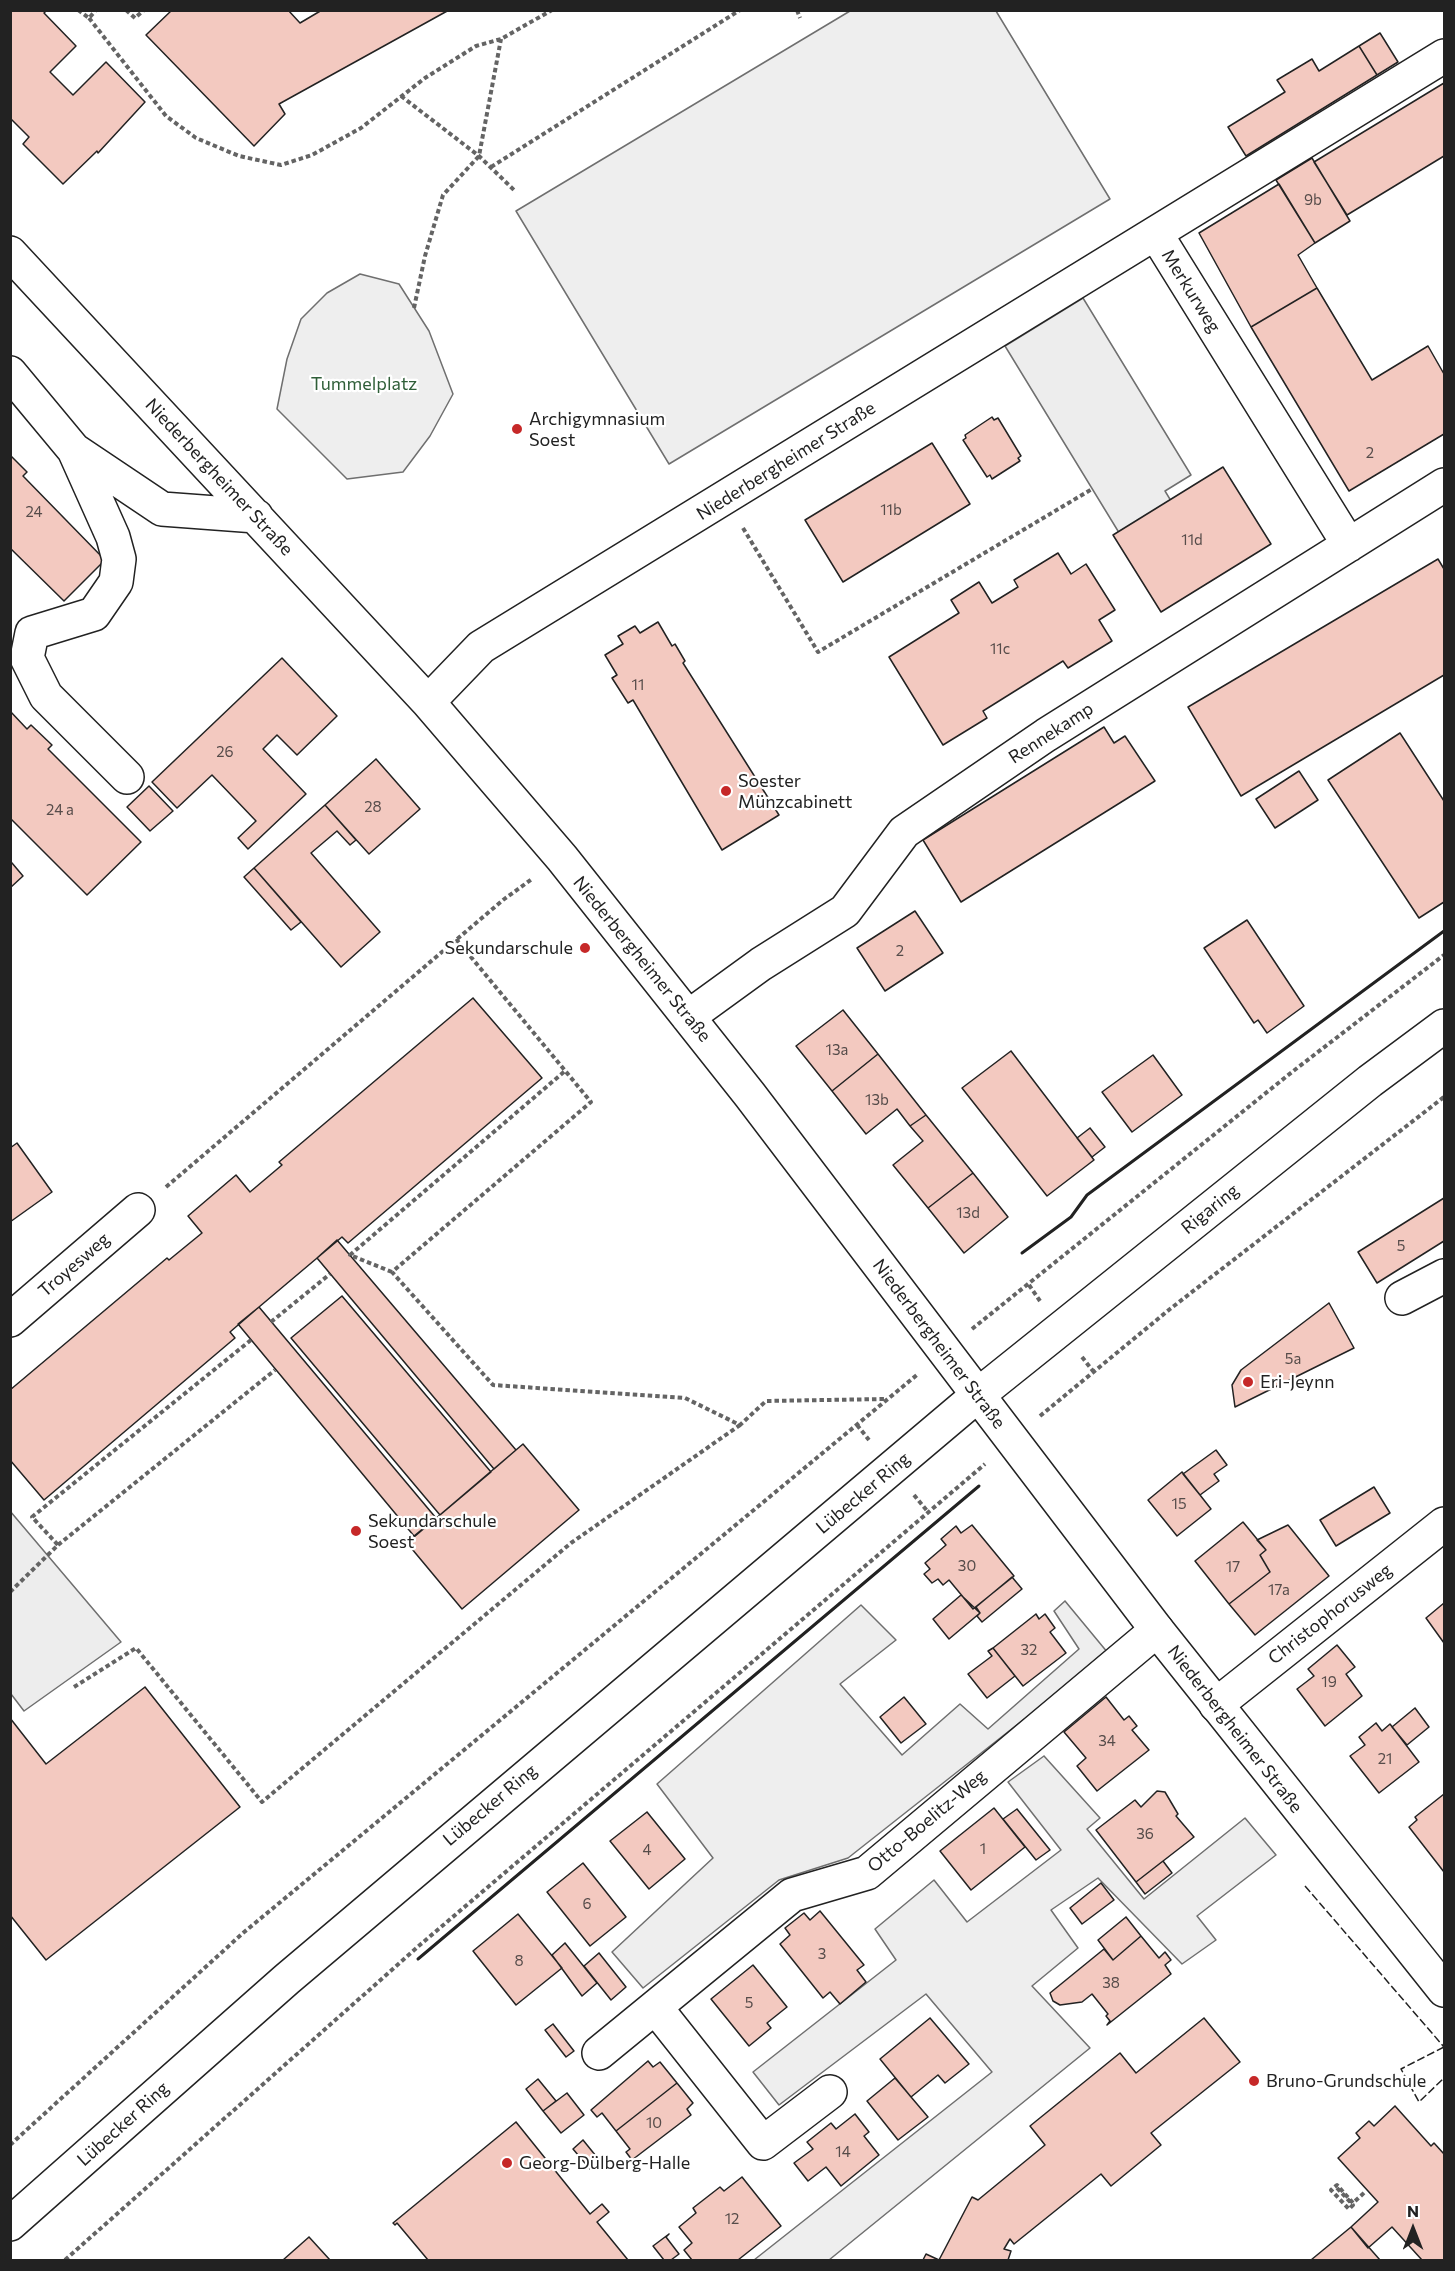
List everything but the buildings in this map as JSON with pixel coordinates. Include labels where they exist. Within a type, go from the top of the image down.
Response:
[{"type":"street","name":"Merkurweg","points":[[1349,545],[1156,234],[1444,56]]},
{"type":"street","name":"Niederbergheimer Straße","points":[[428,702],[481,647],[1156,234]]},
{"type":"street","name":"Niederbergheimer Straße","points":[[10,253],[428,702],[562,858],[945,1350],[1157,1630],[1444,1990]]},
{"type":"street","points":[[10,373],[48,422],[74,450],[162,509],[256,516]]},
{"type":"street","points":[[10,401],[48,422]]},
{"type":"street","points":[[74,450],[113,537],[118,559],[116,582],[94,614],[33,633],[27,658],[46,696],[127,777]]},
{"type":"street","name":"Rennekamp","points":[[688,1017],[761,964],[845,911],[904,832],[1046,735],[1444,485]]},
{"type":"street","name":"Rigaring","points":[[978,1395],[1370,1081],[1444,1026]]},
{"type":"street","name":"Troyesweg","points":[[10,1320],[138,1210]]},
{"type":"street","points":[[1402,1298],[1444,1276]]},
{"type":"street","name":"Lübecker Ring","points":[[10,2224],[296,1971],[978,1395]]},
{"type":"street","name":"Christophorusweg","points":[[1216,1705],[1444,1524]]},
{"type":"street","name":"Otto-Boelitz-Weg","points":[[598,2053],[792,1895],[867,1873],[1157,1630]]},
{"type":"street","points":[[656,2008],[763,2143],[830,2092]]},
{"type":"path","points":[[78,10],[89,18],[166,116],[196,138],[239,156],[281,165],[312,155],[361,128],[401,96],[476,46],[501,39],[552,10]]},
{"type":"path","points":[[89,18],[96,10]]},
{"type":"path","points":[[126,10],[135,18],[144,10]]},
{"type":"path","points":[[490,167],[740,10]]},
{"type":"path","points":[[797,10],[800,18]]},
{"type":"path","points":[[414,308],[425,256],[443,195],[479,156],[501,39]]},
{"type":"path","points":[[401,96],[479,156],[516,192]]},
{"type":"path","points":[[726,499],[818,652],[1092,489]]},
{"type":"path","points":[[138,1210],[502,900]]},
{"type":"path","points":[[392,1272],[591,1102],[456,939]]},
{"type":"path","points":[[10,2145],[243,1933],[945,1350],[1283,1079],[1444,956]]},
{"type":"path","points":[[565,1071],[350,1255],[392,1272],[493,1385],[685,1398],[740,1425]]},
{"type":"path","points":[[65,2260],[430,1936],[1101,1364],[1444,1097]]},
{"type":"path","points":[[271,1322],[330,1274]]},
{"type":"path","points":[[58,1545],[33,1516],[251,1340]]},
{"type":"path","points":[[10,1592],[58,1545],[275,1370]]},
{"type":"path","points":[[74,1687],[136,1648],[262,1802],[571,1543],[740,1425],[766,1401],[887,1399]]},
{"type":"path","points":[[1337,2188],[1353,2205],[1348,2209],[1331,2190],[1337,2185],[1353,2203],[1366,2191]]},
{"type":"green space","points":[[850,11],[996,11],[1110,199],[669,464],[516,211]]},
{"type":"green space","name":"Tummelplatz","points":[[360,274],[399,284],[429,331],[453,394],[430,436],[403,472],[347,479],[277,409],[287,359],[301,319],[327,293]]},
{"type":"green space","points":[[1065,1601],[1108,1653],[848,1858],[779,1880],[643,1988],[612,1952],[713,1858],[657,1784],[861,1605],[896,1640],[840,1684],[902,1755],[960,1704],[988,1729],[1079,1649],[1054,1611]]},
{"type":"green space","points":[[1044,1756],[1100,1818],[1087,1829],[1144,1899],[1245,1818],[1276,1855],[1197,1916],[1216,1940],[1182,1964],[1098,1878],[1051,1910],[1078,1948],[1032,1986],[1090,2048],[829,2260],[754,2260],[992,2072],[926,1994],[779,2105],[753,2072],[896,1960],[875,1929],[934,1880],[967,1922],[1061,1850],[1008,1782]]},
{"type":"shaded area","points":[[1083,298],[1191,475],[1165,491],[1217,577],[1165,608],[1005,346]]},
{"type":"shaded area","points":[[10,1511],[121,1642],[24,1711],[11,1694]]},
{"type":"fence","points":[[1305,1886],[1444,2047]]},
{"type":"fence","points":[[1444,2047],[1401,2069],[1419,2102],[1444,2078]]},
{"type":"wall","points":[[1022,1253],[1071,1217],[1087,1195],[1444,931]]},
{"type":"wall","points":[[418,1959],[979,1486]]},
{"type":"place","name":"Archigymnasium Soest","points":[[517,429]]},
{"type":"place","name":"Soester Münzcabinett","points":[[726,791]]},
{"type":"place","name":"Sekundarschule","points":[[585,948]]},
{"type":"place","name":"Eri-Jeynn","points":[[1248,1382]]},
{"type":"place","name":"Sekundarschule Soest","points":[[356,1531]]},
{"type":"place","name":"Bruno-Grundschule","points":[[1254,2081]]},
{"type":"place","name":"Georg-Dülberg-Halle","points":[[507,2163]]}]
